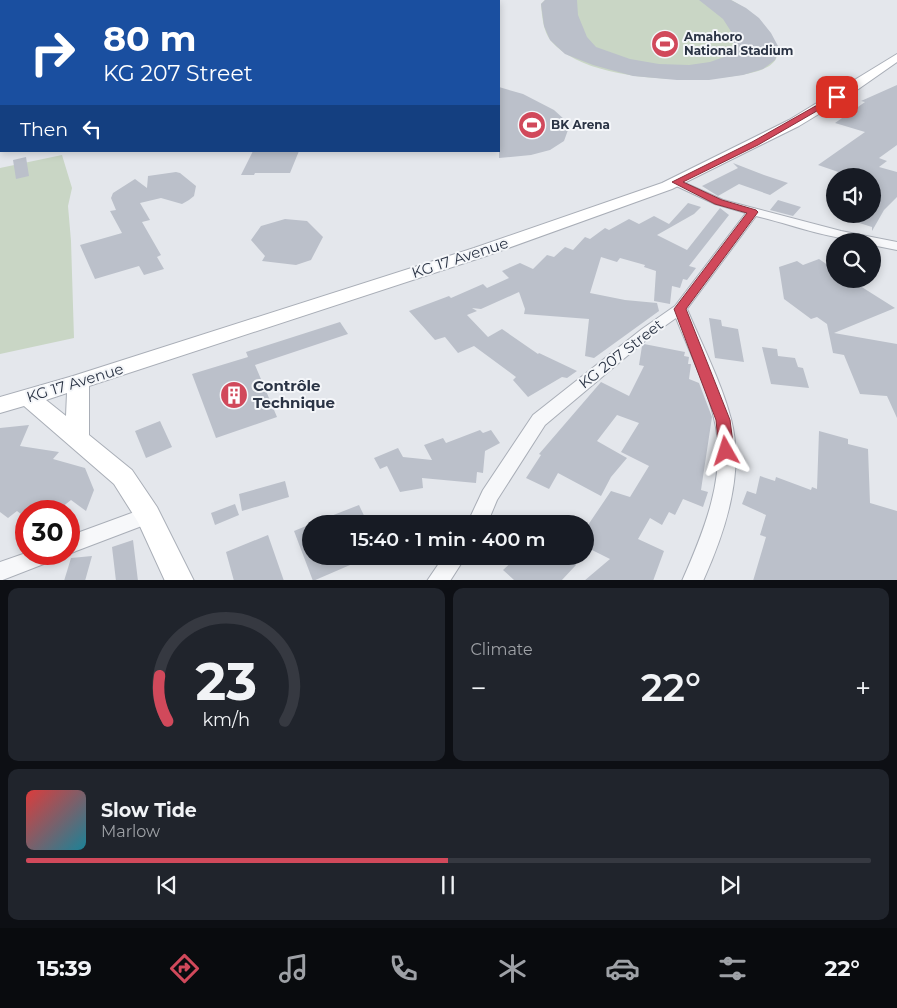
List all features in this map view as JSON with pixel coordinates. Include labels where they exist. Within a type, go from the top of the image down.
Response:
[{"type":"street","name":"KG 17 Avenue","points":[[0,405],[29,398],[480,252],[594,213],[676,182],[794,123],[843,94],[897,57]]},
{"type":"street","points":[[676,182],[719,202],[753,212],[897,246]]},
{"type":"street","name":"KG 207 Street","points":[[481,515],[490,496],[538,420],[648,332],[680,309],[753,212]]},
{"type":"street","points":[[680,309],[723,420],[726,451],[724,490],[704,556],[692,580]]},
{"type":"street","points":[[77,438],[78,382]]},
{"type":"street","points":[[29,398],[123,477],[148,515],[180,580]]},
{"type":"street","points":[[80,541],[148,515]]},
{"type":"street","points":[[0,572],[18,565]]},
{"type":"street","points":[[436,580],[448,565]]},
{"type":"green space","name":"Amahoro National Stadium","points":[[545,0],[731,0],[747,10],[759,21],[779,48],[773,63],[757,71],[734,76],[664,79],[611,71],[587,64],[567,54],[551,41],[546,33],[542,18],[541,4]]},
{"type":"green space","points":[[62,155],[72,188],[68,206],[74,338],[0,354],[0,168]]},
{"type":"building","points":[[545,0],[577,0],[578,15],[587,37],[596,47],[630,59],[659,64],[689,65],[710,62],[724,57],[731,52],[734,45],[732,33],[723,19],[699,0],[731,0],[746,8],[759,18],[771,33],[779,48],[775,60],[763,69],[743,75],[709,80],[677,80],[633,76],[593,65],[565,54],[550,40],[544,26],[541,4]]},
{"type":"building","points":[[897,85],[897,145],[879,158],[887,161],[879,167],[897,172],[897,197],[881,215],[881,168],[827,168],[818,165],[865,132],[835,123],[865,102],[861,101]]},
{"type":"building","name":"BK Arena","points":[[500,87],[523,94],[554,110],[565,120],[568,130],[564,141],[550,150],[531,155],[499,158]]},
{"type":"building","points":[[252,152],[299,152],[290,173],[241,175]]},
{"type":"building","points":[[26,157],[29,176],[16,179],[13,160]]},
{"type":"building","points":[[733,163],[788,183],[770,195],[739,184],[718,196],[702,186],[738,168]]},
{"type":"building","points":[[176,172],[196,186],[194,196],[182,204],[161,198],[140,203],[150,220],[142,222],[161,255],[157,257],[164,269],[144,275],[139,266],[95,279],[80,245],[122,233],[110,211],[116,210],[111,198],[113,193],[135,179],[147,188],[148,176]]},
{"type":"building","points":[[778,200],[801,207],[793,216],[770,210]]},
{"type":"building","points":[[688,203],[701,207],[694,214],[657,235],[687,250],[720,208],[729,215],[689,266],[696,268],[687,280],[683,279],[680,288],[672,286],[670,304],[654,301],[656,271],[644,267],[645,265],[620,258],[617,262],[601,257],[590,293],[625,300],[657,303],[659,311],[594,358],[585,356],[589,319],[524,314],[525,309],[519,292],[481,309],[472,308],[477,311],[467,315],[488,337],[502,329],[538,354],[577,371],[567,378],[562,377],[528,397],[513,380],[516,377],[474,346],[458,353],[445,337],[435,340],[409,311],[449,296],[451,298],[483,284],[487,288],[509,278],[502,271],[520,263],[533,269],[547,255],[554,257],[565,247],[573,250],[585,237],[590,239],[605,228],[609,230],[629,219],[639,224],[654,216],[669,224]]},
{"type":"building","points":[[285,219],[307,221],[323,237],[311,260],[296,265],[262,261],[265,256],[251,240],[261,226]]},
{"type":"building","points":[[859,223],[877,223],[872,231],[872,227]]},
{"type":"building","points":[[819,259],[826,264],[826,288],[863,288],[895,308],[834,333],[897,344],[897,418],[887,396],[860,394],[844,355],[833,353],[827,324],[817,317],[811,319],[784,299],[779,267],[797,261],[803,265]]},
{"type":"building","points":[[709,318],[721,320],[722,326],[738,329],[744,362],[715,358]]},
{"type":"building","name":"Contrôle Technique","points":[[340,322],[348,334],[255,365],[277,417],[216,438],[192,374],[248,357],[246,352]]},
{"type":"building","points":[[644,344],[685,352],[684,356],[689,357],[688,364],[691,364],[689,379],[699,383],[712,417],[701,490],[708,492],[703,507],[683,499],[675,515],[669,512],[662,525],[650,518],[638,539],[664,551],[653,580],[585,580],[610,559],[594,551],[594,516],[611,491],[630,497],[649,466],[621,452],[639,423],[617,415],[597,441],[627,458],[611,477],[601,496],[558,473],[549,489],[526,478],[541,455],[539,454],[601,382],[629,396],[644,366],[639,365]]},
{"type":"building","points":[[762,347],[777,349],[778,356],[795,358],[798,367],[803,368],[809,388],[771,384]]},
{"type":"building","points":[[160,421],[172,447],[146,458],[135,431]]},
{"type":"building","points":[[29,425],[20,446],[59,452],[53,459],[85,468],[94,490],[86,511],[80,507],[80,500],[15,500],[15,513],[8,518],[0,512],[0,428]]},
{"type":"building","points":[[480,430],[483,433],[491,430],[500,443],[485,451],[483,473],[477,472],[476,483],[422,478],[423,488],[400,492],[387,466],[380,469],[374,458],[398,448],[403,457],[432,460],[424,445],[443,438],[446,443]]},
{"type":"building","points":[[819,431],[848,439],[848,444],[868,449],[870,503],[897,511],[897,580],[753,580],[766,537],[760,535],[766,515],[742,504],[747,491],[756,494],[760,476],[775,481],[776,477],[811,490],[812,487],[817,489]]},
{"type":"building","points":[[285,481],[289,497],[242,511],[239,494]]},
{"type":"building","points":[[235,504],[239,515],[215,525],[211,513]]},
{"type":"building","points":[[359,505],[364,515],[333,515]]},
{"type":"building","points":[[302,528],[302,552],[294,531]]},
{"type":"building","points":[[268,535],[284,580],[234,580],[226,552]]},
{"type":"building","points":[[133,540],[138,580],[116,580],[112,547]]},
{"type":"building","points":[[92,556],[85,580],[64,580],[69,565],[80,565],[80,557]]},
{"type":"building","points":[[307,565],[350,565],[315,580],[313,580]]},
{"type":"building","points":[[508,565],[576,565],[562,580],[514,580],[503,570]]},
{"type":"place","name":"Amahoro National Stadium","points":[[665,44]]},
{"type":"place","name":"BK Arena","points":[[532,125]]},
{"type":"place","name":"Contrôle Technique","points":[[234,395]]},
{"type":"route","points":[[726,451],[723,420],[680,309],[707,270],[753,212],[719,202],[676,182],[755,144],[837,97]]}]
